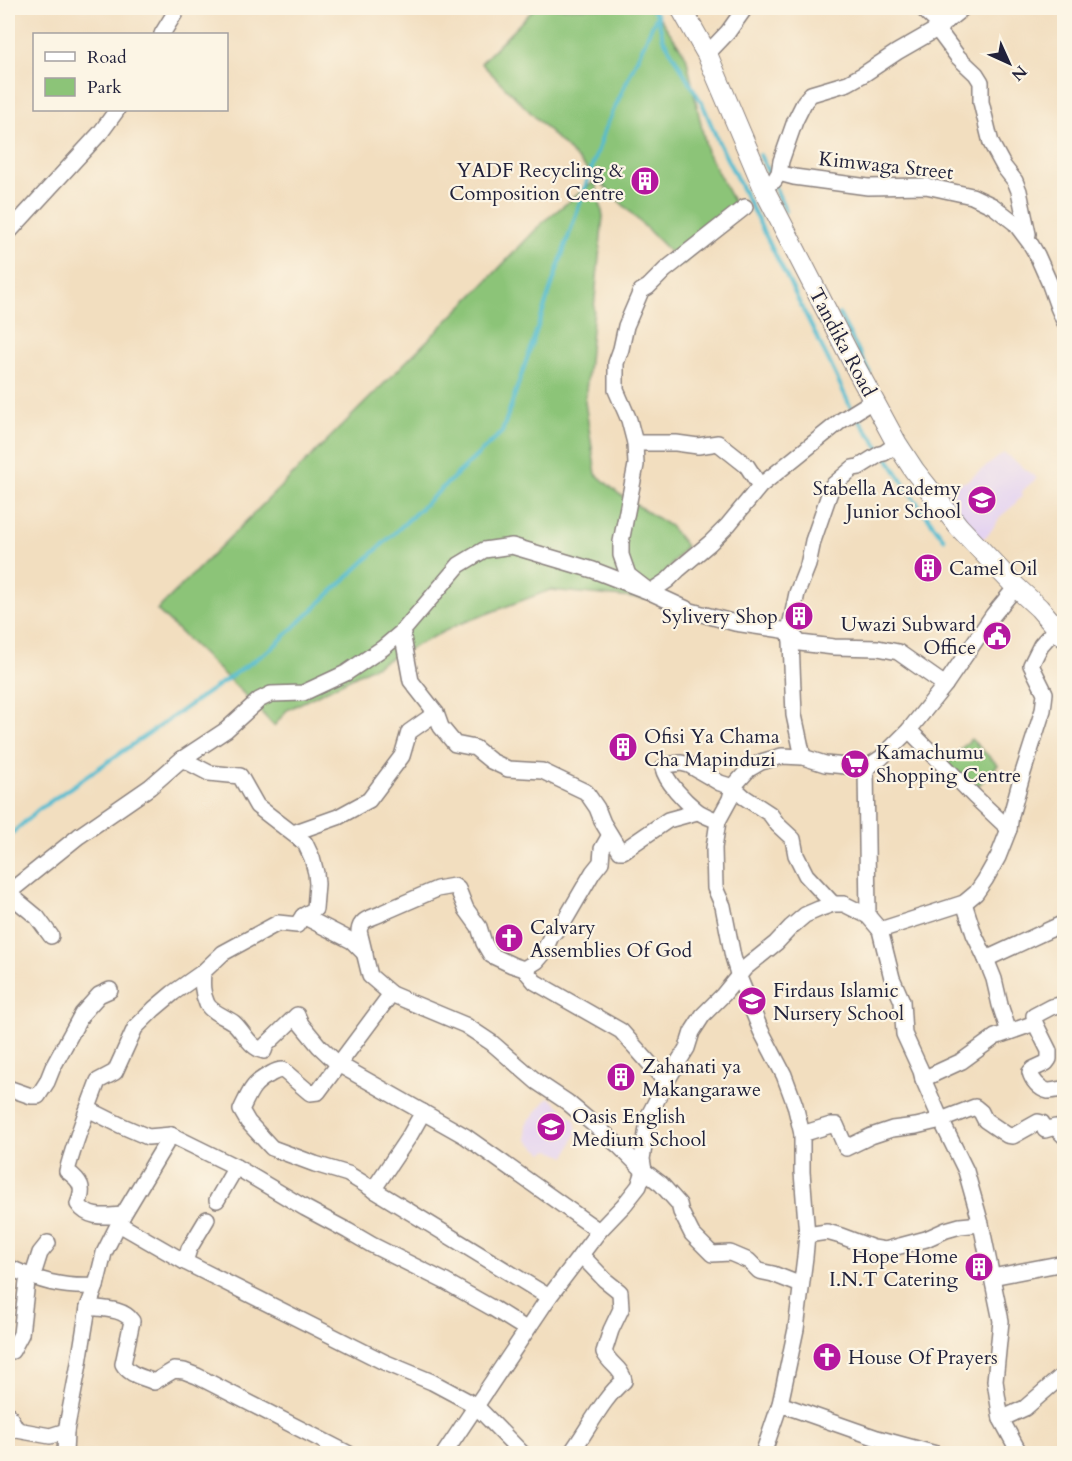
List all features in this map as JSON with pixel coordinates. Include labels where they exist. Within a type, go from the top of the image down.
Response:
[{"type":"street","points":[[163,33],[178,8]]},
{"type":"street","name":"Tandika Road","points":[[681,8],[707,54],[766,193],[897,444],[958,527],[1060,632]]},
{"type":"street","points":[[707,54],[728,33],[745,8]]},
{"type":"street","points":[[922,8],[939,28],[958,57],[981,82],[981,102],[991,142],[999,160],[1015,181],[1019,191],[1030,243]]},
{"type":"street","points":[[766,193],[778,173],[795,121],[805,101],[812,94],[848,83],[939,28],[963,8]]},
{"type":"street","points":[[8,233],[101,132],[116,111]]},
{"type":"street","name":"Kimwaga Street","points":[[778,173],[868,187],[926,186],[972,196],[993,206],[1015,223],[1030,243],[1065,321]]},
{"type":"street","points":[[650,592],[628,575],[621,555],[621,542],[636,465],[635,443],[629,420],[616,390],[616,363],[626,326],[641,291],[745,207]]},
{"type":"street","points":[[650,592],[668,580],[716,537],[760,486],[842,420],[873,400]]},
{"type":"street","points":[[635,443],[676,443],[698,446],[718,443],[747,466],[760,486]]},
{"type":"street","points":[[803,757],[794,715],[789,632],[797,593],[832,486],[853,468],[859,467],[897,444]]},
{"type":"street","points":[[51,936],[37,918],[8,893],[79,836],[150,787],[182,759],[226,730],[259,700],[271,694],[303,693],[346,673],[383,648],[402,632],[459,566],[483,550],[512,546],[593,570],[691,610],[735,623],[789,632],[800,643],[834,647],[878,648],[898,652],[945,685]]},
{"type":"street","points":[[763,1454],[780,1404],[801,1286],[807,1235],[802,1172],[802,1134],[784,1075],[761,1031],[733,957],[723,906],[715,888],[714,848],[718,821],[730,800],[733,787],[749,769],[761,762],[782,756],[803,757],[825,764],[866,768],[881,758],[909,730],[945,685],[993,615],[1016,588]]},
{"type":"street","points":[[402,632],[411,681],[436,713],[441,727],[455,744],[475,748],[508,769],[542,771],[586,792],[620,851],[668,820],[697,812]]},
{"type":"street","points":[[880,930],[964,903],[976,893],[985,880],[998,857],[1009,829],[1021,779],[1043,710],[1045,693],[1030,665],[1041,645],[1060,632]]},
{"type":"street","points":[[293,833],[338,817],[369,800],[402,756],[409,732],[436,713]]},
{"type":"street","points":[[909,730],[1009,829]]},
{"type":"street","points":[[182,759],[209,773],[240,776],[257,806],[305,843],[312,858],[317,884],[315,909],[303,916],[297,925],[278,923],[223,953],[203,972],[154,1009],[135,1028],[115,1072],[98,1081],[74,1146],[68,1171],[80,1182],[82,1196],[78,1204],[80,1208],[95,1217],[121,1220],[185,1262],[384,1362],[432,1382],[475,1404],[522,1454]]},
{"type":"street","points":[[718,821],[697,812],[677,791],[665,774],[663,768],[666,765],[685,763],[720,783],[733,787],[770,814],[793,839],[796,855],[806,875],[833,904]]},
{"type":"street","points":[[866,768],[868,916]]},
{"type":"street","points":[[524,969],[543,954],[551,936],[565,920],[601,862],[602,849],[610,835]]},
{"type":"street","points":[[666,1082],[621,1031],[536,981],[524,969],[491,955],[479,927],[466,909],[458,889],[454,886],[437,889],[376,917],[364,920],[360,924],[359,931],[370,976],[391,994],[465,1025],[492,1042],[537,1082],[567,1101],[661,1184],[679,1204],[692,1234],[712,1254],[730,1253],[749,1261],[759,1271],[801,1286]]},
{"type":"street","points":[[964,903],[974,934],[994,979],[1009,1032]]},
{"type":"street","points":[[444,1454],[475,1404],[549,1297],[599,1232],[639,1186],[644,1171],[642,1159],[649,1115],[703,1015],[746,968],[805,915],[833,904],[844,904],[868,916],[880,930],[892,978],[902,1001],[904,1034],[966,1171],[981,1224],[1001,1320],[995,1381],[1001,1419],[1020,1454]]},
{"type":"street","points":[[303,916],[346,937],[365,954]]},
{"type":"street","points":[[986,959],[1065,923]]},
{"type":"street","points":[[203,972],[202,990],[208,1007],[234,1024],[260,1050],[264,1051],[266,1046],[297,1015],[301,1024],[319,1046],[338,1064],[465,1136],[599,1232]]},
{"type":"street","points":[[8,1088],[31,1096],[38,1096],[82,1014],[99,995],[110,990]]},
{"type":"street","points":[[391,994],[318,1092],[310,1093],[283,1070],[278,1070],[260,1079],[252,1088],[241,1110],[248,1122],[272,1149],[348,1174],[549,1297]]},
{"type":"street","points":[[1065,1004],[1034,1016],[1035,1023],[1050,1051],[1046,1063],[1030,1072],[1032,1079],[1039,1086],[1048,1090],[1065,1089]]},
{"type":"street","points":[[923,1079],[962,1061],[995,1037],[1035,1023]]},
{"type":"street","points":[[802,1134],[836,1125],[846,1148],[892,1129],[941,1120],[975,1107],[985,1120],[1007,1135],[1013,1136],[1038,1122],[1042,1123],[1045,1130],[1055,1126],[1065,1136]]},
{"type":"street","points":[[88,1109],[148,1137],[171,1135],[236,1167],[305,1208],[446,1282],[526,1329]]},
{"type":"street","points":[[373,1190],[423,1112]]},
{"type":"street","points":[[66,1454],[66,1431],[88,1307],[96,1286],[104,1252],[171,1135]]},
{"type":"street","points":[[217,1200],[236,1167]]},
{"type":"street","points":[[185,1262],[189,1249],[207,1219]]},
{"type":"street","points":[[807,1235],[827,1232],[885,1250],[926,1239],[960,1226],[981,1224]]},
{"type":"street","points":[[12,1352],[21,1335],[27,1282],[32,1278],[40,1253],[48,1243]]},
{"type":"street","points":[[570,1454],[614,1389],[624,1381],[623,1374],[609,1362],[604,1352],[621,1309],[620,1292],[581,1255]]},
{"type":"street","points":[[992,1277],[1065,1263]]},
{"type":"street","points":[[8,1267],[50,1283],[75,1287],[96,1286]]},
{"type":"street","points":[[88,1307],[122,1312],[132,1321],[123,1364],[130,1373],[154,1382],[174,1370],[184,1371],[349,1454]]},
{"type":"street","points":[[1001,1419],[1025,1408],[1065,1374]]},
{"type":"street","points":[[780,1404],[877,1438],[936,1454]]},
{"type":"street","points":[[8,1414],[18,1430],[50,1436],[66,1431]]},
{"type":"shaded area","name":"Stabella Academy Junior School","points":[[1004,453],[1037,478],[1022,491],[1022,496],[982,539],[968,530],[943,491],[955,483],[965,482]]},
{"type":"shaded area","name":"Oasis English Medium School","points":[[549,1097],[575,1120],[577,1131],[566,1157],[550,1150],[543,1153],[527,1140],[526,1124]]},
{"type":"green space","points":[[535,8],[653,8],[686,56],[707,152],[734,203],[683,265],[481,63]]},
{"type":"green space","points":[[595,181],[603,216],[585,402],[596,474],[619,494],[670,526],[686,546],[645,599],[550,590],[457,625],[287,710],[274,726],[157,610],[483,285],[544,221]]},
{"type":"green space","points":[[971,739],[998,765],[975,789],[946,764]]},
{"type":"waterway","points":[[651,8],[657,15],[663,38],[703,105],[718,141],[851,408]]},
{"type":"waterway","points":[[8,837],[38,810],[272,648],[502,432],[605,129],[657,15]]},
{"type":"waterway","points":[[760,155],[771,178]]},
{"type":"waterway","points":[[774,185],[786,211]]},
{"type":"waterway","points":[[839,314],[870,373]]},
{"type":"waterway","points":[[892,414],[922,458]]},
{"type":"waterway","points":[[856,416],[880,448]]},
{"type":"waterway","points":[[887,457],[944,539]]},
{"type":"place","name":"YADF Recycling & Composition Centre","points":[[645,181]]},
{"type":"place","name":"Stabella Academy Junior School","points":[[982,500]]},
{"type":"place","name":"Camel Oil","points":[[928,568]]},
{"type":"place","name":"Sylivery Shop","points":[[799,616]]},
{"type":"place","name":"Uwazi Subward Office","points":[[997,636]]},
{"type":"place","name":"Ofisi Ya Chama Cha Mapinduzi","points":[[623,747]]},
{"type":"place","name":"Kamachumu Shopping Centre","points":[[855,764]]},
{"type":"place","name":"Calvary Assemblies Of God","points":[[509,938]]},
{"type":"place","name":"Firdaus Islamic Nursery School","points":[[752,1001]]},
{"type":"place","name":"Zahanati ya Makangarawe","points":[[621,1077]]},
{"type":"place","name":"Oasis English Medium School","points":[[551,1127]]},
{"type":"place","name":"Hope Home I.N.T Catering","points":[[979,1267]]},
{"type":"place","name":"House Of Prayers","points":[[827,1357]]}]
